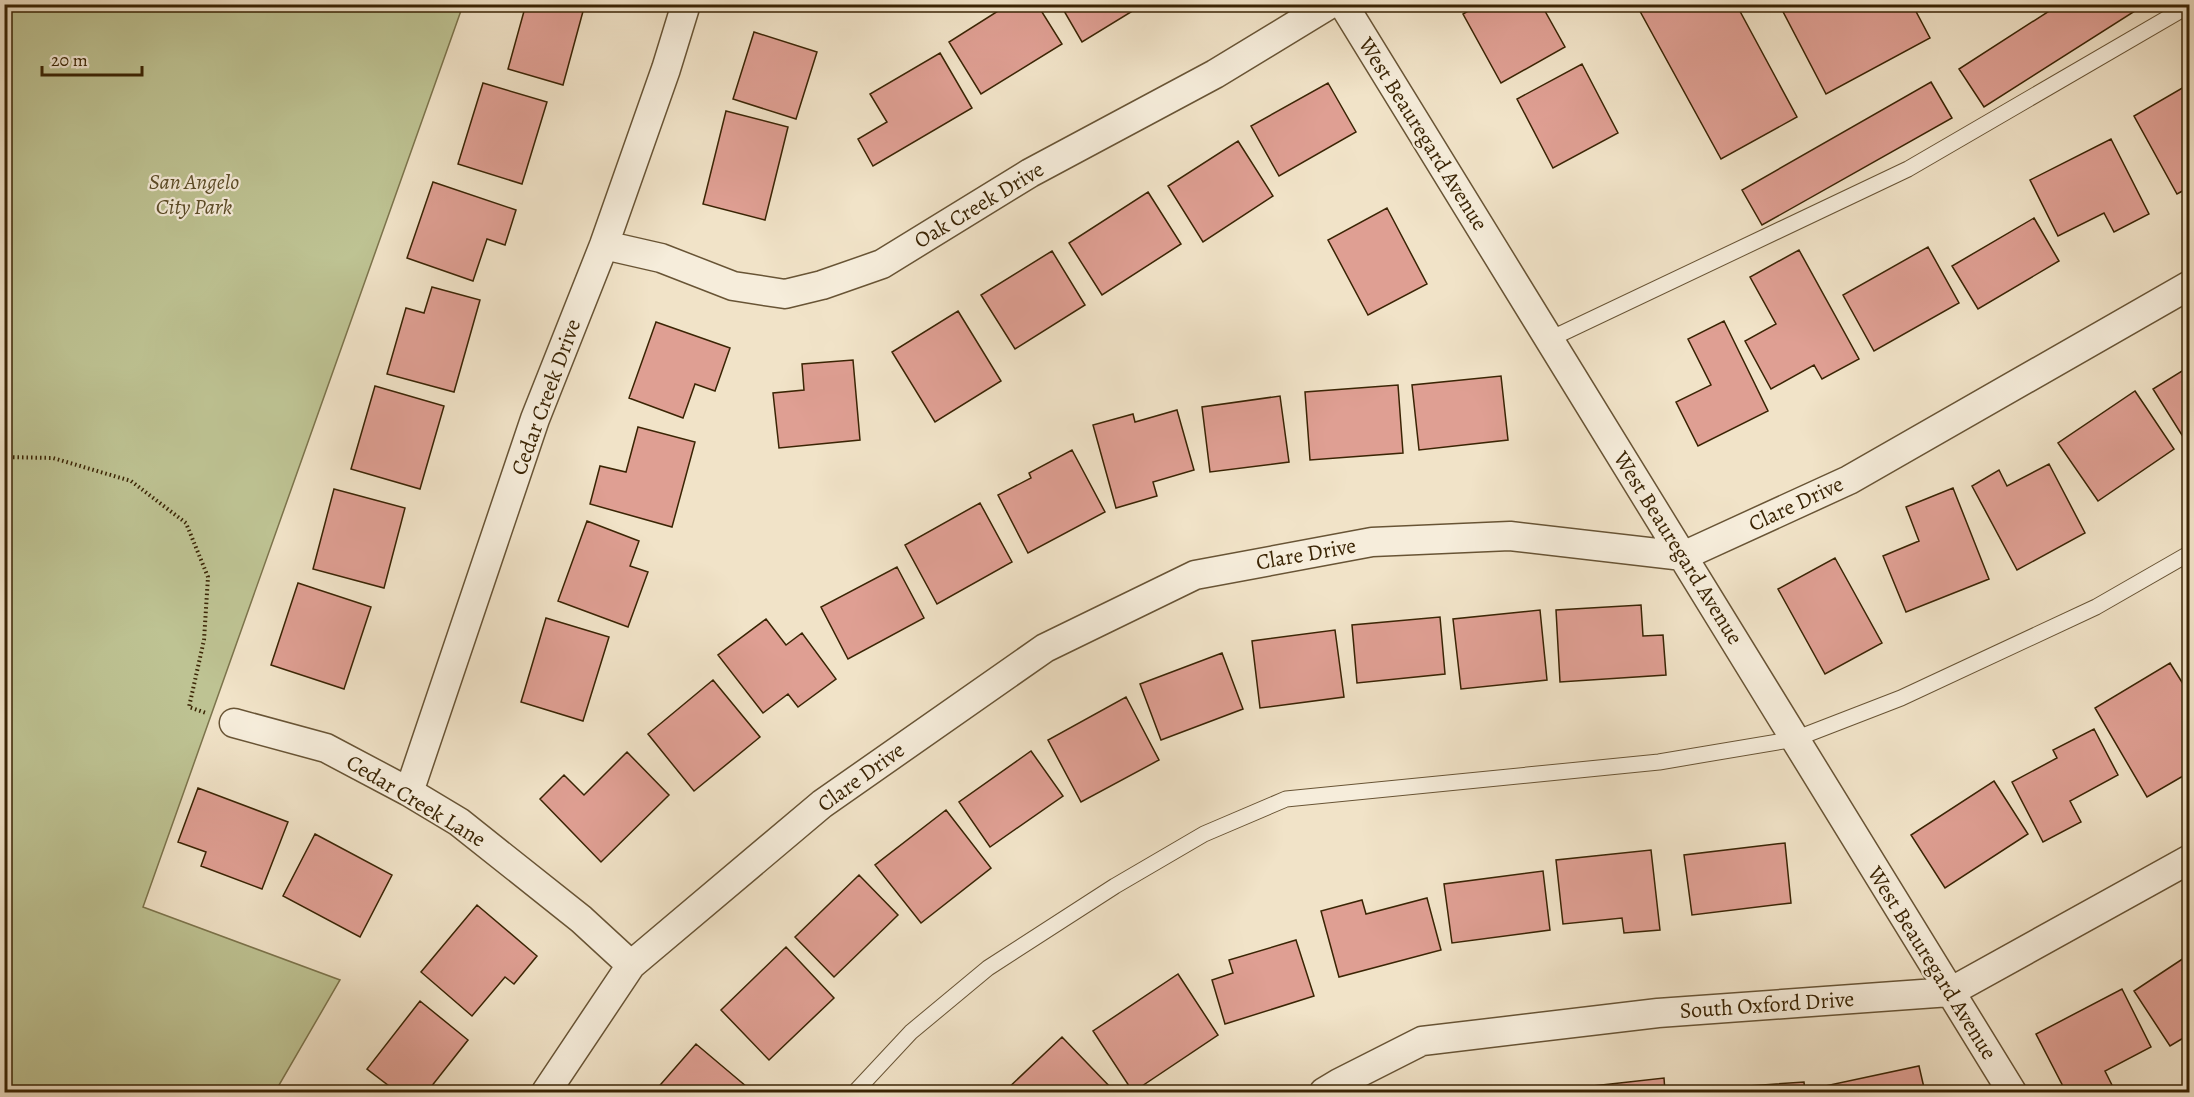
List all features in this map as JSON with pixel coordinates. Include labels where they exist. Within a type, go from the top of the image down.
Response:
[{"type":"street","name":"Cedar Creek Drive","points":[[410,792],[535,419],[604,245],[666,69],[686,4]]},
{"type":"street","name":"Oak Creek Drive","points":[[604,245],[661,258],[733,286],[785,294],[822,285],[882,264],[1030,173],[1215,74],[1330,4]]},
{"type":"street","name":"West Beauregard Avenue","points":[[1343,4],[2012,1092]]},
{"type":"street","name":"Clare Drive","points":[[546,1092],[631,965],[822,804],[1045,648],[1195,575],[1372,542],[1510,536],[1683,556],[1849,480],[2190,285]]},
{"type":"street","name":"Cedar Creek Lane","points":[[234,723],[326,748],[410,792],[459,822],[518,867],[581,919],[631,965]]},
{"type":"street","name":"South Oxford Drive","points":[[1335,1089],[1422,1041],[1658,1013],[1950,992],[2190,859]]},
{"type":"lane","points":[[1550,339],[1908,169],[2190,6]]},
{"type":"lane","points":[[855,1092],[911,1032],[988,968],[1115,886],[1204,834],[1286,799],[1659,762],[1795,739],[1901,698],[2075,617],[2190,553]]},
{"type":"path","points":[[4,457],[53,458],[131,481],[186,523],[208,577],[204,640],[189,707],[234,723]]},
{"type":"green space","name":"San Angelo City Park","points":[[5,4],[463,5],[143,907],[340,980],[275,1092],[5,1092]]},
{"type":"building","points":[[526,4],[585,4],[563,85],[508,69]]},
{"type":"building","points":[[1009,4],[1037,4],[1062,44],[981,94],[949,42]]},
{"type":"building","points":[[1060,4],[1144,4],[1082,42]]},
{"type":"building","points":[[1480,4],[1541,4],[1565,47],[1501,83],[1463,14]]},
{"type":"building","points":[[1636,4],[1736,4],[1797,117],[1721,159]]},
{"type":"building","points":[[1779,4],[1912,4],[1930,38],[1826,94]]},
{"type":"building","points":[[2060,4],[2146,4],[1984,107],[1959,69]]},
{"type":"building","points":[[754,32],[817,52],[796,119],[733,99]]},
{"type":"building","points":[[940,53],[972,108],[873,166],[858,139],[887,122],[870,94]]},
{"type":"building","points":[[1582,64],[1618,133],[1553,168],[1517,99]]},
{"type":"building","points":[[1931,82],[1952,118],[1762,225],[1742,190]]},
{"type":"building","points":[[483,83],[547,102],[522,184],[458,164]]},
{"type":"building","points":[[1328,83],[1356,132],[1279,176],[1251,126]]},
{"type":"building","points":[[2184,87],[2190,96],[2190,187],[2177,194],[2134,116]]},
{"type":"building","points":[[726,111],[788,127],[765,220],[703,204]]},
{"type":"building","points":[[2111,139],[2149,214],[2114,232],[2104,213],[2058,236],[2030,180]]},
{"type":"building","points":[[1238,141],[1273,196],[1203,242],[1168,186]]},
{"type":"building","points":[[433,182],[516,210],[505,245],[487,239],[473,281],[407,258]]},
{"type":"building","points":[[1148,192],[1181,244],[1102,295],[1069,243]]},
{"type":"building","points":[[1387,208],[1427,284],[1368,315],[1328,240]]},
{"type":"building","points":[[2034,218],[2059,261],[1978,309],[1952,266]]},
{"type":"building","points":[[1928,247],[1959,303],[1874,351],[1843,295]]},
{"type":"building","points":[[1799,250],[1859,359],[1822,379],[1814,365],[1771,389],[1745,341],[1776,324],[1750,277]]},
{"type":"building","points":[[1052,251],[1085,305],[1015,349],[981,295]]},
{"type":"building","points":[[432,287],[480,300],[454,392],[387,374],[406,308],[424,313]]},
{"type":"building","points":[[958,311],[1001,381],[935,422],[892,352]]},
{"type":"building","points":[[1724,321],[1768,411],[1698,446],[1676,402],[1711,385],[1688,339]]},
{"type":"building","points":[[656,322],[730,348],[715,391],[695,384],[683,418],[629,398]]},
{"type":"building","points":[[853,360],[860,440],[779,448],[773,393],[804,390],[802,364]]},
{"type":"building","points":[[2190,366],[2190,448],[2153,389]]},
{"type":"building","points":[[1501,376],[1508,440],[1419,450],[1412,385]]},
{"type":"building","points":[[1398,385],[1403,453],[1310,460],[1305,392]]},
{"type":"building","points":[[375,386],[444,406],[420,489],[351,469]]},
{"type":"building","points":[[2135,391],[2174,449],[2098,501],[2058,443]]},
{"type":"building","points":[[1280,396],[1289,462],[1210,472],[1202,407]]},
{"type":"building","points":[[1177,410],[1194,470],[1153,482],[1157,496],[1116,508],[1093,425],[1133,414],[1135,422]]},
{"type":"building","points":[[638,427],[695,442],[672,527],[590,504],[600,466],[626,472]]},
{"type":"building","points":[[1072,450],[1105,512],[1028,553],[998,495],[1031,478],[1029,473]]},
{"type":"building","points":[[2049,464],[2085,533],[2017,570],[1972,486],[1999,470],[2007,486]]},
{"type":"building","points":[[1953,488],[1989,579],[1906,612],[1883,556],[1919,541],[1906,507]]},
{"type":"building","points":[[334,489],[405,508],[384,588],[313,569]]},
{"type":"building","points":[[980,503],[1012,562],[937,604],[905,545]]},
{"type":"building","points":[[587,521],[639,541],[630,566],[648,572],[628,627],[558,601]]},
{"type":"building","points":[[1835,558],[1882,643],[1825,674],[1778,589]]},
{"type":"building","points":[[897,567],[924,618],[848,659],[821,607]]},
{"type":"building","points":[[298,583],[371,607],[344,689],[271,665]]},
{"type":"building","points":[[1641,605],[1643,636],[1663,635],[1666,675],[1560,682],[1556,610]]},
{"type":"building","points":[[1540,610],[1547,680],[1461,689],[1453,619]]},
{"type":"building","points":[[1440,617],[1445,674],[1357,683],[1352,625]]},
{"type":"building","points":[[546,618],[609,637],[583,721],[521,702]]},
{"type":"building","points":[[766,619],[786,645],[802,633],[836,679],[798,707],[788,694],[763,713],[718,655]]},
{"type":"building","points":[[1335,630],[1344,697],[1260,708],[1252,641]]},
{"type":"building","points":[[1222,653],[1243,709],[1161,740],[1140,684]]},
{"type":"building","points":[[2170,663],[2190,695],[2190,772],[2147,797],[2095,708]]},
{"type":"building","points":[[713,680],[760,737],[694,791],[648,734]]},
{"type":"building","points":[[1126,697],[1159,760],[1081,802],[1048,740]]},
{"type":"building","points":[[2094,729],[2118,775],[2070,801],[2081,822],[2043,842],[2012,782],[2057,758],[2053,750]]},
{"type":"building","points":[[1031,751],[1063,796],[990,847],[959,802]]},
{"type":"building","points":[[627,752],[669,795],[601,862],[540,799],[564,775],[584,795]]},
{"type":"building","points":[[1994,781],[2028,834],[1945,888],[1911,835]]},
{"type":"building","points":[[198,788],[288,822],[262,889],[201,866],[206,852],[178,842]]},
{"type":"building","points":[[946,810],[991,868],[921,923],[875,865]]},
{"type":"building","points":[[315,834],[392,875],[360,937],[283,896]]},
{"type":"building","points":[[1785,843],[1791,903],[1692,915],[1684,855]]},
{"type":"building","points":[[1651,850],[1660,930],[1624,933],[1622,918],[1563,924],[1556,860]]},
{"type":"building","points":[[1543,871],[1550,930],[1452,943],[1444,884]]},
{"type":"building","points":[[859,875],[898,915],[834,977],[795,937]]},
{"type":"building","points":[[1427,898],[1441,950],[1339,977],[1321,911],[1362,900],[1366,914]]},
{"type":"building","points":[[477,905],[537,956],[514,984],[505,977],[472,1016],[421,972]]},
{"type":"building","points":[[1296,940],[1314,996],[1225,1024],[1212,980],[1233,973],[1229,960]]},
{"type":"building","points":[[786,947],[834,998],[769,1060],[721,1010]]},
{"type":"building","points":[[2190,954],[2190,1034],[2170,1046],[2134,991]]},
{"type":"building","points":[[1178,974],[1218,1035],[1133,1092],[1093,1031]]},
{"type":"building","points":[[2122,989],[2151,1047],[2105,1071],[2114,1089],[2107,1092],[2066,1092],[2036,1034]]},
{"type":"building","points":[[420,1001],[468,1040],[427,1092],[397,1092],[367,1069]]},
{"type":"building","points":[[1062,1037],[1115,1092],[1004,1092]]},
{"type":"building","points":[[696,1044],[747,1087],[742,1092],[654,1092]]},
{"type":"building","points":[[1919,1066],[1925,1092],[1827,1092],[1825,1086]]},
{"type":"building","points":[[1664,1078],[1665,1092],[1566,1092],[1566,1089]]},
{"type":"building","points":[[1804,1082],[1805,1092],[1692,1092],[1692,1090]]},
{"type":"building","points":[[346,1086],[357,1092],[342,1092]]}]
